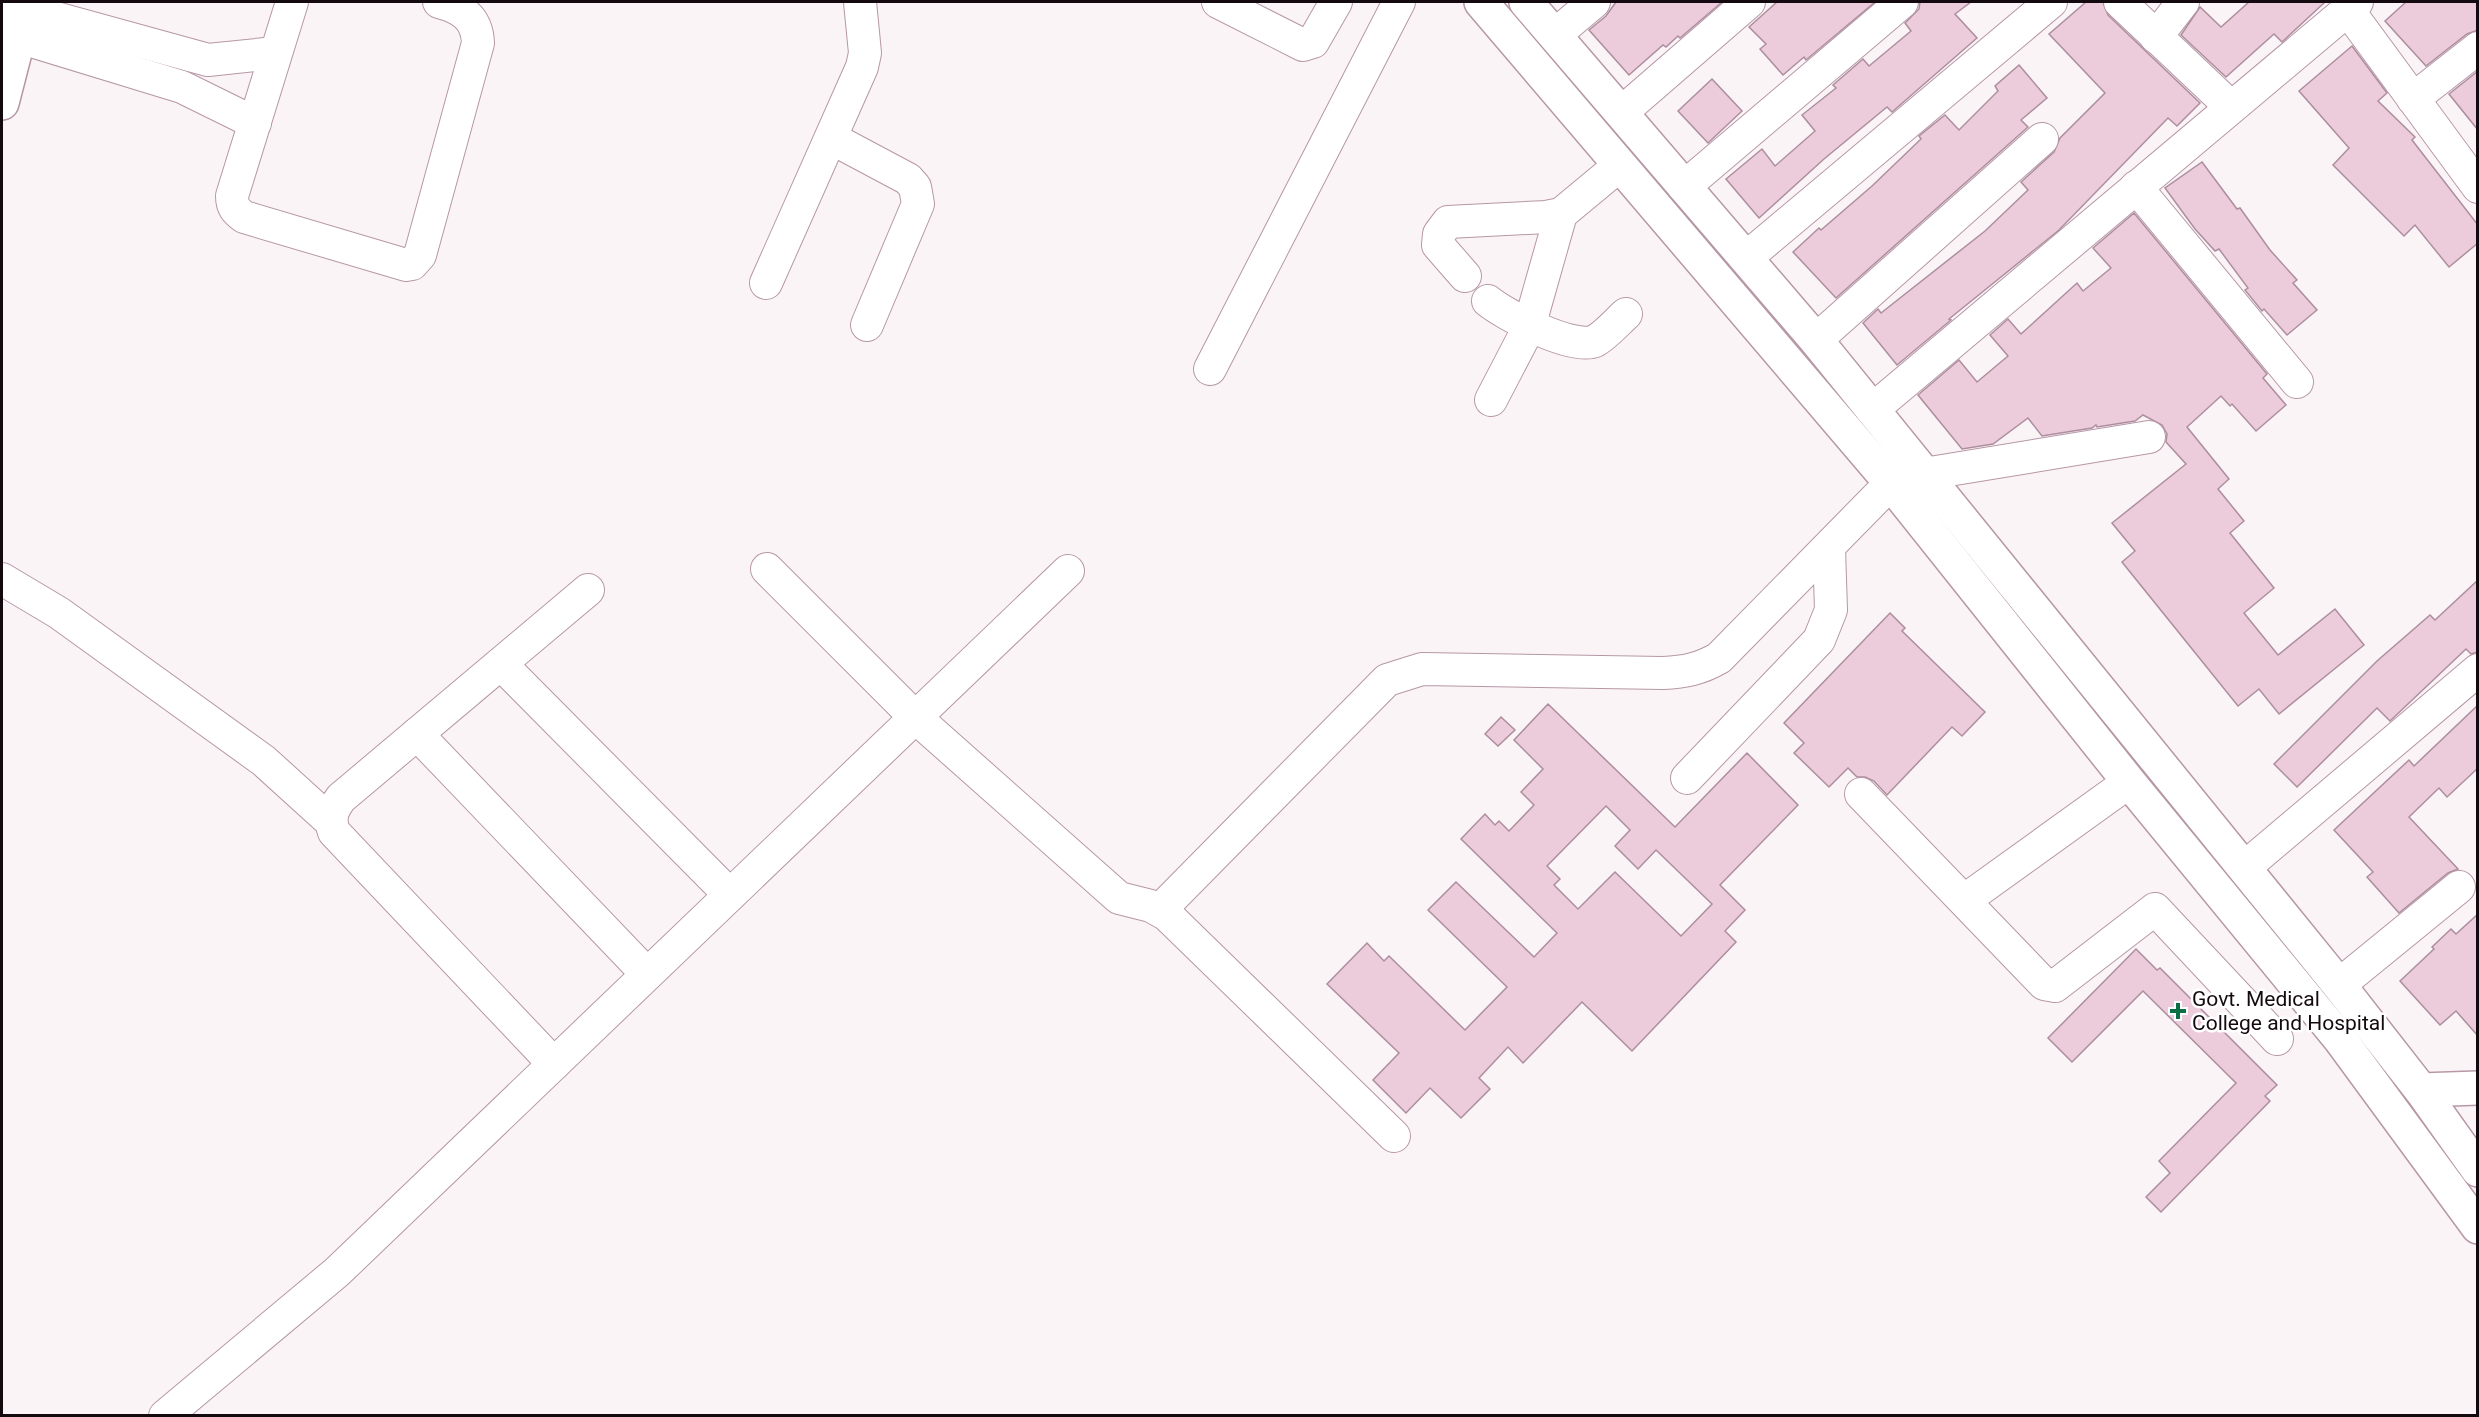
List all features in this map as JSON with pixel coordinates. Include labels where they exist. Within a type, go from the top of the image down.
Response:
[{"type":"main road","points":[[1480,2],[1891,483],[2129,782],[2340,1039],[2478,1227]]},
{"type":"main road","points":[[1526,2],[1556,34],[1816,340],[2340,985],[2421,1090],[2478,1170]]},
{"type":"main road","points":[[2,103],[12,15]]},
{"type":"main road","points":[[2421,1090],[2478,1088]]},
{"type":"street","points":[[292,2],[232,196],[236,212],[244,218],[406,265],[412,264],[420,255],[478,43],[474,24],[466,13],[456,6],[439,2]]},
{"type":"street","points":[[766,283],[862,67],[866,53],[860,2]]},
{"type":"street","points":[[1218,2],[1303,45],[1313,42],[1336,2]]},
{"type":"street","points":[[1210,369],[1399,2]]},
{"type":"street","points":[[1556,34],[1594,2]]},
{"type":"street","points":[[1622,112],[1749,2]]},
{"type":"street","points":[[1684,187],[1902,2]]},
{"type":"street","points":[[1746,258],[2051,2]]},
{"type":"street","points":[[2120,2],[2231,107]]},
{"type":"street","points":[[2156,38],[2183,2]]},
{"type":"street","points":[[1872,410],[2352,6],[2413,99],[2478,187]]},
{"type":"street","points":[[12,15],[208,60],[275,53]]},
{"type":"street","points":[[12,15],[182,87],[255,123]]},
{"type":"street","points":[[2413,99],[2478,48]]},
{"type":"street","points":[[831,138],[908,179],[919,195],[918,204],[867,325]]},
{"type":"street","points":[[1816,340],[2042,139]]},
{"type":"street","points":[[1466,276],[1438,244],[1438,234],[1448,222],[1546,218],[1561,214],[1620,165]]},
{"type":"street","points":[[2136,187],[2297,382]]},
{"type":"street","points":[[1491,400],[1529,327],[1561,214]]},
{"type":"street","points":[[1488,302],[1529,327],[1589,343],[1595,341],[1626,314]]},
{"type":"street","points":[[1160,910],[1387,680],[1422,669],[1663,673],[1687,672],[1704,667],[1719,658],[1891,483],[1924,474],[2149,437]]},
{"type":"street","points":[[1687,778],[1819,640],[1830,610],[1828,548]]},
{"type":"street","points":[[767,568],[915,717],[1119,898],[1160,910],[1394,1136]]},
{"type":"street","points":[[165,1416],[337,1272],[1068,571]]},
{"type":"street","points":[[2,579],[59,613],[264,761],[330,821],[334,832],[554,1064]]},
{"type":"street","points":[[330,821],[333,808],[341,798],[588,590]]},
{"type":"street","points":[[501,664],[730,895]]},
{"type":"street","points":[[2244,868],[2478,670]]},
{"type":"street","points":[[417,734],[647,974]]},
{"type":"street","points":[[1965,900],[2129,782]]},
{"type":"street","points":[[1861,794],[2044,984],[2055,986],[2155,909],[2277,1039]]},
{"type":"street","points":[[2340,985],[2459,887]]},
{"type":"building","points":[[1616,2],[1722,2],[1680,38],[1678,36],[1666,47],[1663,45],[1629,75],[1589,30],[1606,16]]},
{"type":"building","points":[[1777,2],[1875,2],[1806,60],[1804,57],[1783,75],[1760,49],[1766,44],[1749,27]]},
{"type":"building","points":[[1920,2],[1971,2],[1955,14],[1977,38],[1892,112],[1887,107],[1824,159],[1759,218],[1726,179],[1762,149],[1775,166],[1815,131],[1802,115],[1836,88],[1833,85],[1863,59],[1869,66],[1911,31],[1905,23],[1919,9]]},
{"type":"building","points":[[2086,2],[2103,2],[2108,15],[2200,103],[2177,126],[2168,118],[2059,230],[1949,319],[1951,320],[1897,365],[1863,323],[1878,309],[1881,313],[1985,231],[2028,190],[2021,182],[2054,152],[2060,138],[2105,93],[2049,34]]},
{"type":"building","points":[[2249,2],[2325,2],[2282,42],[2274,34],[2226,77],[2181,35],[2200,7],[2221,27]]},
{"type":"building","points":[[2406,2],[2478,2],[2478,30],[2467,34],[2426,66],[2385,21]]},
{"type":"building","points":[[2352,46],[2387,93],[2378,101],[2415,137],[2412,140],[2478,225],[2478,243],[2449,267],[2415,225],[2404,236],[2333,165],[2349,148],[2299,91]]},
{"type":"building","points":[[2019,65],[2047,98],[2021,120],[2028,127],[1836,298],[1793,252],[1872,186],[1921,139],[1919,136],[1945,115],[1959,130],[1998,91],[1995,86]]},
{"type":"building","points":[[2478,71],[2478,130],[2449,94]]},
{"type":"building","points":[[1712,79],[1742,111],[1708,143],[1678,111]]},
{"type":"building","points":[[2202,162],[2237,209],[2240,208],[2270,250],[2297,280],[2293,283],[2317,310],[2287,335],[2264,309],[2262,311],[2245,290],[2248,288],[2219,249],[2215,251],[2195,229],[2165,188]]},
{"type":"building","points":[[2134,213],[2267,374],[2263,378],[2286,405],[2256,431],[2232,404],[2230,406],[2221,396],[2187,427],[2229,479],[2218,489],[2244,521],[2230,533],[2274,588],[2244,613],[2278,655],[2335,609],[2364,645],[2279,714],[2259,689],[2238,706],[2122,562],[2135,551],[2112,523],[2186,464],[2166,442],[2167,434],[2162,425],[2143,415],[2135,421],[2097,427],[2096,425],[2092,428],[2042,436],[2028,418],[1993,444],[1962,449],[1918,395],[1959,360],[1977,382],[2008,356],[1990,335],[2008,319],[2021,334],[2077,283],[2083,291],[2111,268],[2093,248]]},
{"type":"building","points":[[2478,580],[2478,652],[2471,654],[2466,649],[2390,721],[2377,708],[2297,787],[2274,764],[2377,661],[2430,615],[2435,620]]},
{"type":"building","points":[[1890,613],[1905,628],[1902,631],[1985,712],[1962,736],[1952,727],[1887,795],[1874,781],[1865,777],[1857,777],[1848,768],[1829,787],[1794,753],[1804,743],[1784,723]]},
{"type":"building","points":[[1548,704],[1675,827],[1747,753],[1798,805],[1720,885],[1745,910],[1725,931],[1736,942],[1632,1051],[1582,1002],[1523,1063],[1508,1047],[1479,1078],[1490,1089],[1461,1118],[1430,1088],[1406,1113],[1373,1080],[1399,1053],[1327,984],[1367,943],[1384,961],[1389,956],[1465,1030],[1507,987],[1428,910],[1456,882],[1534,957],[1557,933],[1461,839],[1485,814],[1495,825],[1499,821],[1509,831],[1534,805],[1521,792],[1543,769],[1514,740]],"holes":[[[1606,806],[1630,830],[1615,846],[1638,869],[1656,850],[1712,904],[1681,936],[1615,872],[1578,909],[1554,885],[1560,879],[1547,866]]]},
{"type":"building","points":[[2478,705],[2478,768],[2447,797],[2439,788],[2409,817],[2458,869],[2448,873],[2399,913],[2367,877],[2373,872],[2334,830],[2409,760],[2414,766]]},
{"type":"building","points":[[1501,717],[1515,730],[1498,746],[1485,734]]},
{"type":"building","points":[[2478,914],[2478,1036],[2456,1011],[2440,1025],[2400,981],[2434,949],[2432,947],[2451,929],[2456,934]]},
{"type":"building","points":[[2136,949],[2157,970],[2160,968],[2277,1085],[2265,1096],[2270,1101],[2161,1212],[2146,1197],[2170,1173],[2159,1161],[2236,1083],[2143,991],[2072,1062],[2048,1038]]},
{"type":"place","name":"Govt. Medical College and Hospital","points":[[2178,1011]]}]
